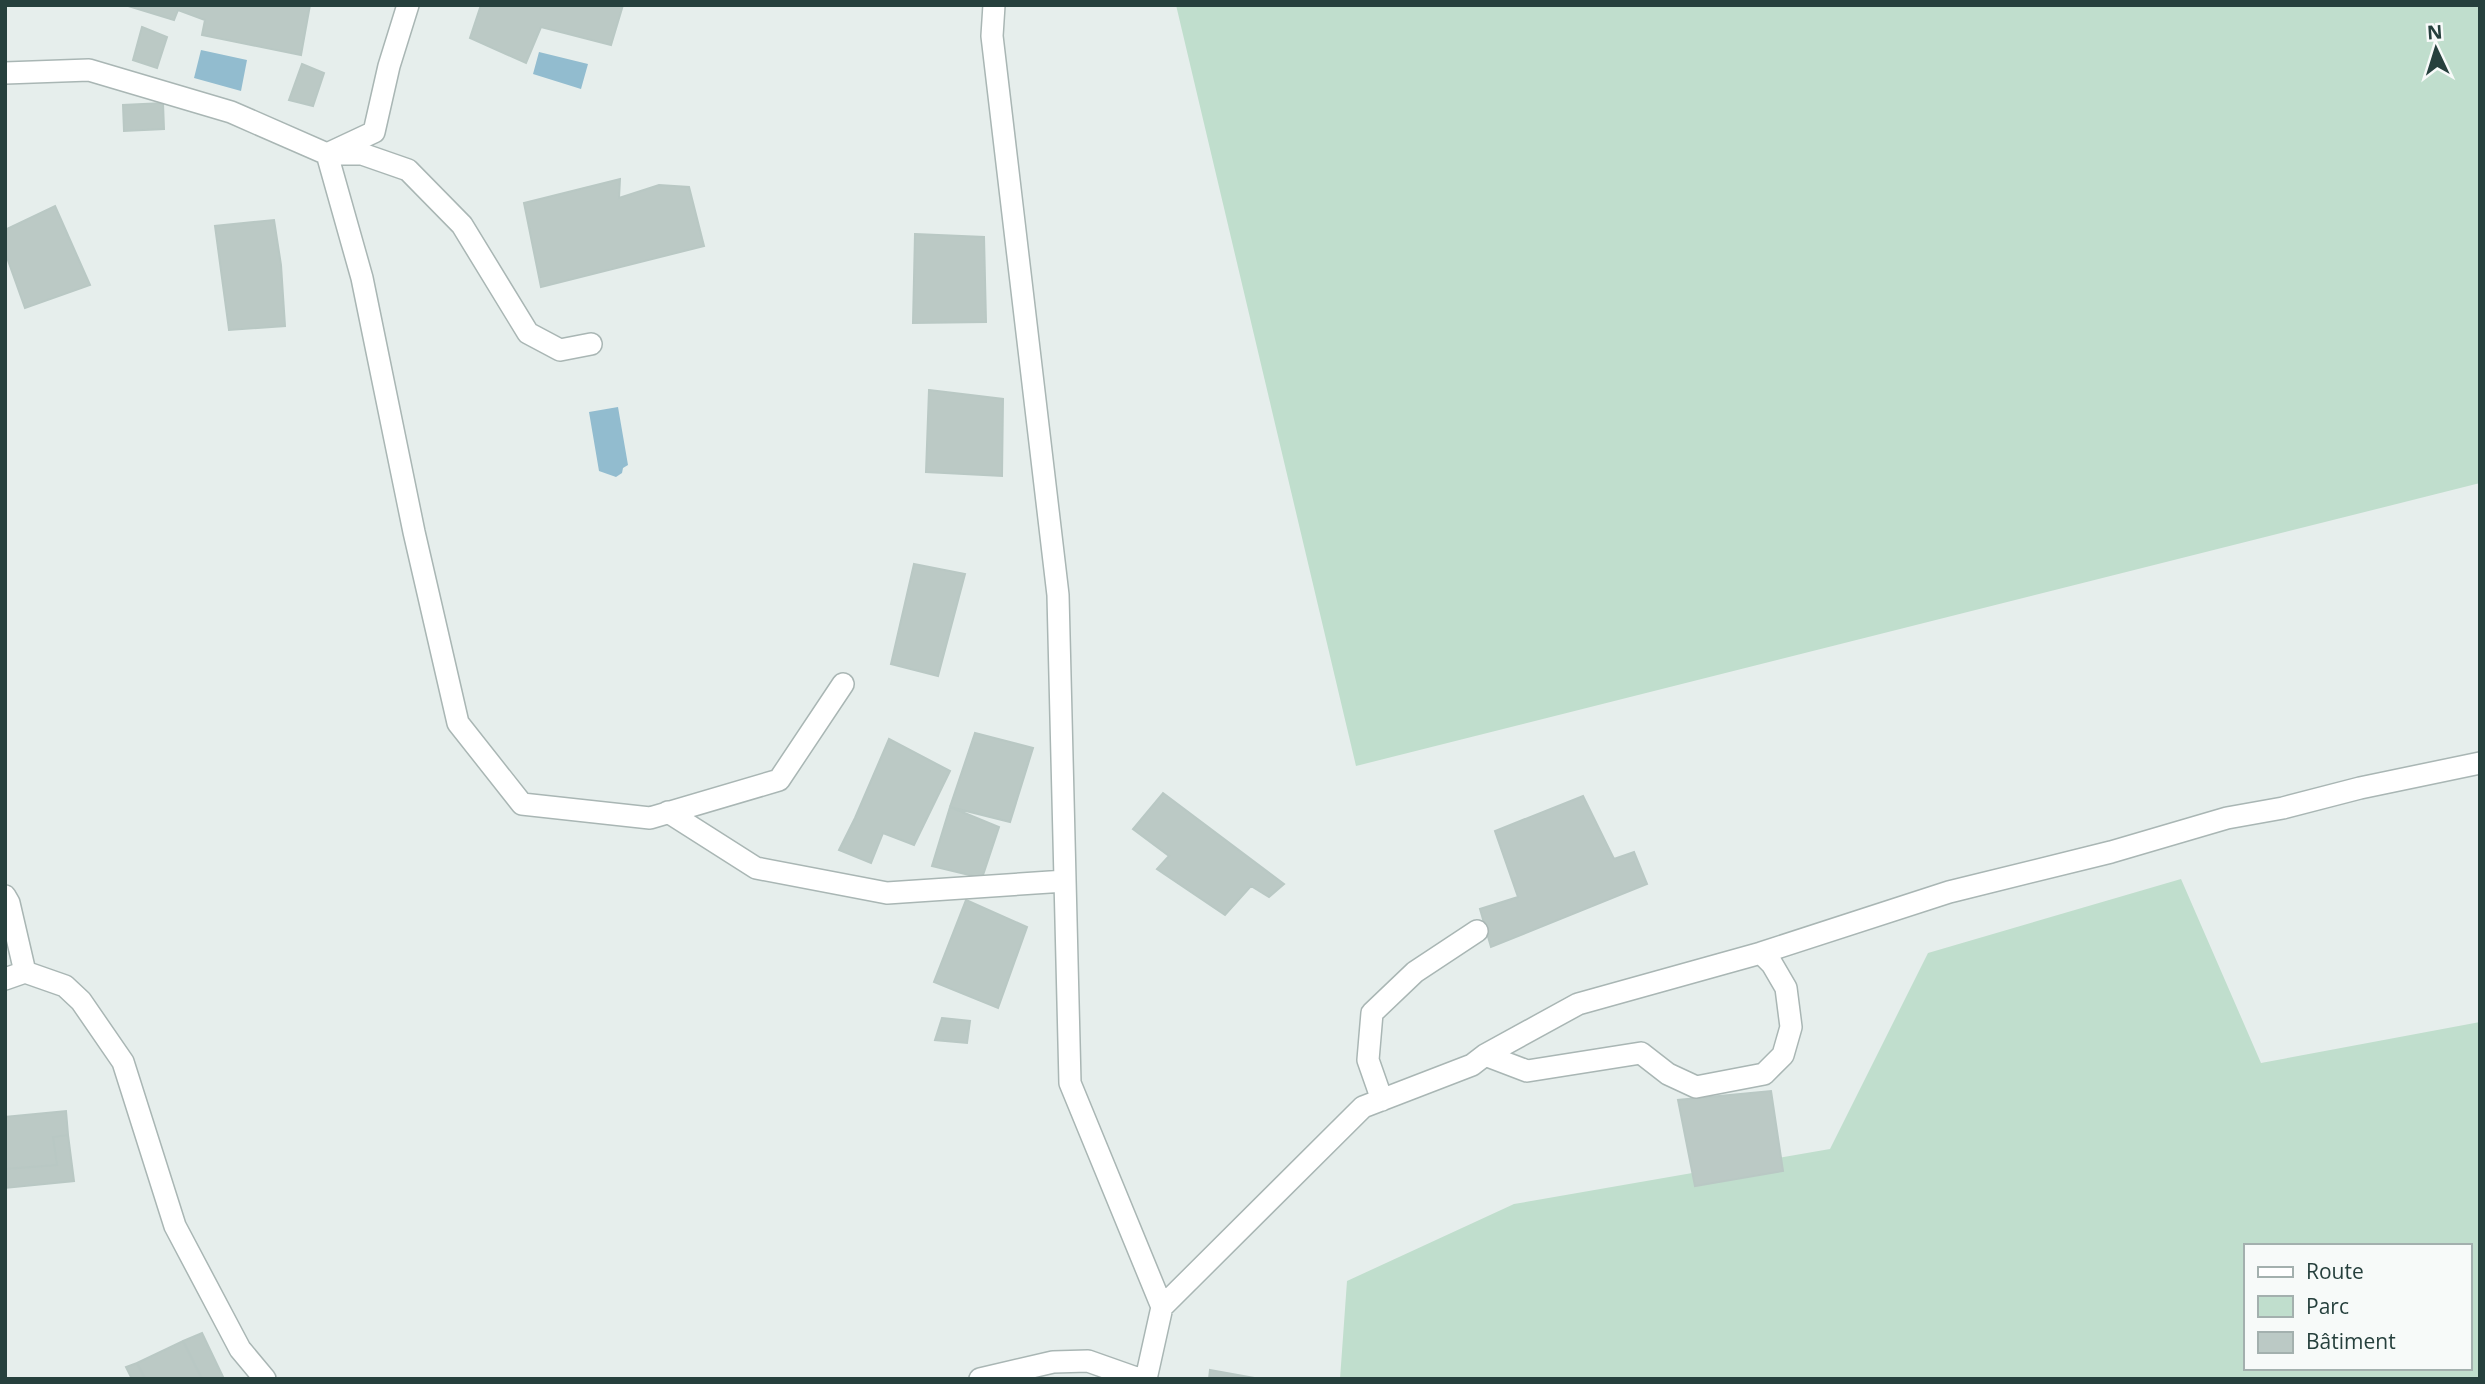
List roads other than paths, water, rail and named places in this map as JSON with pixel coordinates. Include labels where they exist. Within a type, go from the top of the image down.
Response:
[{"type":"street","points":[[327,154],[374,131],[389,66],[408,5]]},
{"type":"street","points":[[994,5],[992,36],[1058,595],[1070,1083],[1162,1307]]},
{"type":"street","points":[[5,73],[89,70],[231,112],[327,154],[362,154],[408,170],[462,225],[528,333],[560,351],[591,344]]},
{"type":"street","points":[[327,154],[362,278],[414,533],[458,723],[522,804],[650,818],[779,780],[843,684]]},
{"type":"street","points":[[1146,1379],[1162,1307],[1363,1107],[1472,1065],[1485,1055],[1578,1004],[1761,953],[1950,892],[2111,852],[2227,818],[2283,808],[2360,788],[2480,763]]},
{"type":"street","points":[[668,812],[756,868],[887,893],[1065,881]]},
{"type":"street","points":[[5,896],[9,903],[15,976],[65,986],[81,1001],[123,1062],[175,1226],[240,1349],[265,1379]]},
{"type":"street","points":[[1382,1100],[1368,1060],[1372,1013],[1415,972],[1476,931]]},
{"type":"street","points":[[1485,1055],[1527,1071],[1641,1053],[1668,1074],[1696,1087],[1764,1074],[1783,1055],[1791,1027],[1786,988],[1772,964],[1761,953]]},
{"type":"street","points":[[979,1379],[1052,1362],[1088,1360],[1139,1379]]},
{"type":"water","points":[[201,50],[247,60],[241,91],[194,78]]},
{"type":"water","points":[[539,52],[588,64],[581,89],[533,74]]},
{"type":"water","points":[[618,407],[628,465],[616,477],[599,471],[589,412]]}]
